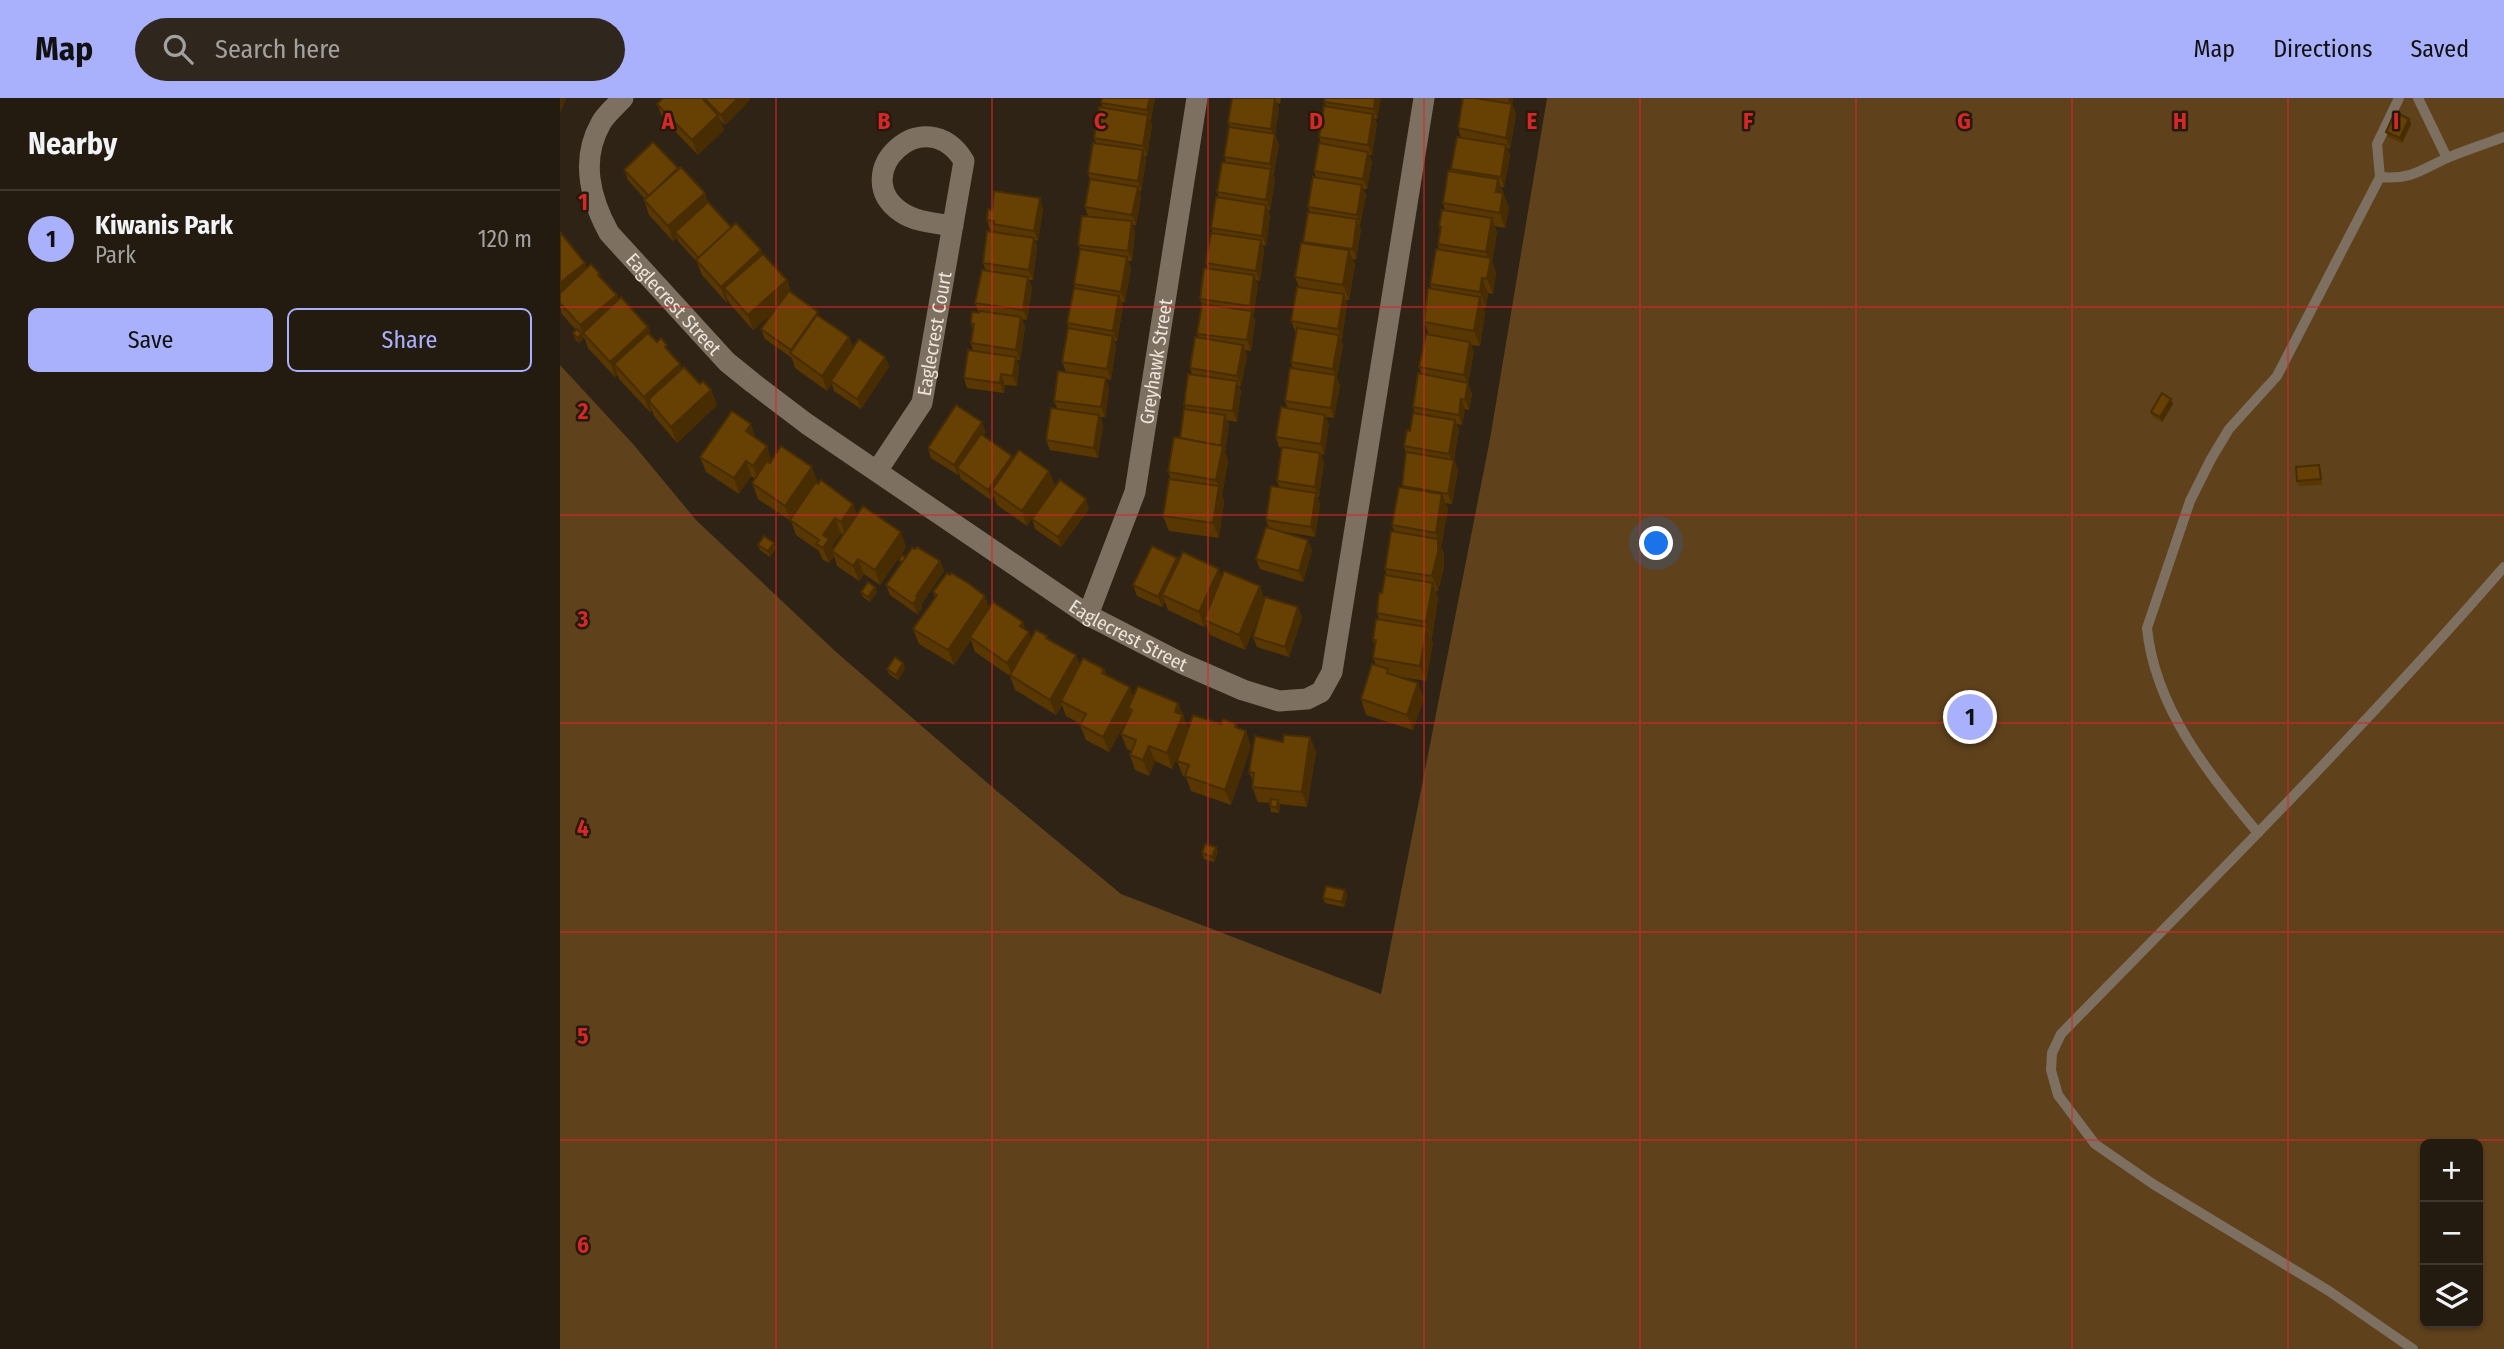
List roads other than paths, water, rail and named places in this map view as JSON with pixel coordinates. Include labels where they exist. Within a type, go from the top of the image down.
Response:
[{"type":"street","name":"Eaglecrest Street","points":[[623,98],[601,122],[591,151],[588,179],[598,214],[608,233],[727,362],[807,424],[1088,615],[1181,663],[1243,690],[1279,701],[1307,699],[1321,692],[1332,672],[1424,98]]},
{"type":"street","name":"Greyhawk Street","points":[[1088,615],[1135,492],[1197,98]]},
{"type":"street","name":"Eaglecrest Court","points":[[877,471],[922,403],[953,226],[964,161],[958,150],[937,136],[925,135],[901,142],[892,150],[883,171],[883,183],[892,204],[911,217],[953,226]]},
{"type":"lane","points":[[2258,833],[2216,783],[2187,739],[2154,668],[2147,628],[2190,501],[2211,459],[2229,429],[2277,376],[2380,177],[2377,144],[2399,98]]},
{"type":"lane","points":[[2418,98],[2446,158]]},
{"type":"lane","points":[[2380,177],[2398,179],[2412,176],[2446,158],[2504,137]]},
{"type":"lane","points":[[2413,1349],[2329,1291],[2095,1144],[2058,1095],[2051,1070],[2052,1053],[2061,1034],[2258,833],[2502,572]]},
{"type":"place","name":"Kiwanis Park","points":[[1970,717]]}]
